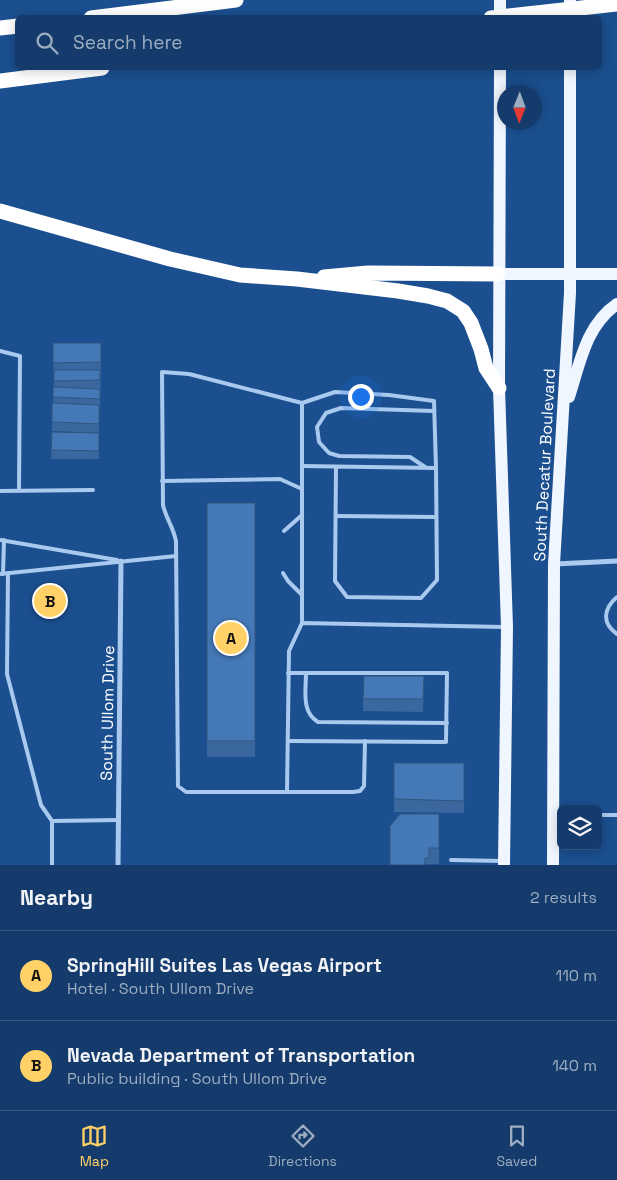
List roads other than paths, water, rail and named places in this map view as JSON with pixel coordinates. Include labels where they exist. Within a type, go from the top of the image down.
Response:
[{"type":"highway","points":[[115,15],[236,0]]},
{"type":"highway","points":[[519,15],[617,4]]},
{"type":"highway","points":[[0,28],[15,26]]},
{"type":"highway","points":[[0,81],[86,70]]},
{"type":"highway","points":[[0,210],[170,260],[240,274],[297,279],[428,296],[457,305],[471,323],[486,368],[499,388]]},
{"type":"highway","points":[[297,279],[368,273],[498,274]]},
{"type":"main road","points":[[500,0],[500,15]]},
{"type":"main road","points":[[570,0],[570,15]]},
{"type":"main road","points":[[500,70],[499,388],[507,627],[504,863]]},
{"type":"main road","name":"South Decatur Boulevard","points":[[553,865],[557,815],[554,564],[568,337],[570,274],[568,198],[570,70]]},
{"type":"main road","points":[[498,274],[617,274]]},
{"type":"main road","points":[[562,418],[588,338],[602,316],[617,304]]},
{"type":"street","name":"South Ullom Drive","points":[[118,865],[122,561]]},
{"type":"street","points":[[554,564],[617,561]]},
{"type":"lane","points":[[0,351],[20,356],[19,490]]},
{"type":"lane","points":[[336,467],[335,581],[348,597],[421,598],[437,580],[434,401],[380,394],[335,392],[302,403],[189,374],[162,372],[163,505],[173,527],[176,541],[178,786],[186,792],[360,791],[364,786],[365,741]]},
{"type":"lane","points":[[288,792],[288,651],[302,623],[302,403]]},
{"type":"lane","points":[[427,468],[410,457],[339,456],[329,453],[319,442],[317,426],[326,413],[341,408],[434,411]]},
{"type":"lane","points":[[302,466],[436,468]]},
{"type":"lane","points":[[162,481],[280,479],[302,489]]},
{"type":"lane","points":[[0,490],[92,490]]},
{"type":"lane","points":[[284,531],[302,515]]},
{"type":"lane","points":[[336,516],[436,517]]},
{"type":"lane","points":[[52,865],[52,821],[41,805],[6,674],[2,540],[122,561]]},
{"type":"lane","points":[[4,574],[176,556]]},
{"type":"lane","points":[[283,573],[288,581],[302,594]]},
{"type":"lane","points":[[617,598],[609,604],[606,613],[606,622],[617,634]]},
{"type":"lane","points":[[302,623],[507,627]]},
{"type":"lane","points":[[288,673],[447,673],[446,742],[288,741]]},
{"type":"lane","points":[[306,673],[307,711],[312,719],[318,722],[446,723]]},
{"type":"lane","points":[[602,814],[617,814]]},
{"type":"lane","points":[[52,821],[119,820]]},
{"type":"lane","points":[[451,860],[504,863]]},
{"type":"place","name":"Nevada Department of Transportation","points":[[50,601]]},
{"type":"place","name":"SpringHill Suites Las Vegas Airport","points":[[231,638]]}]
